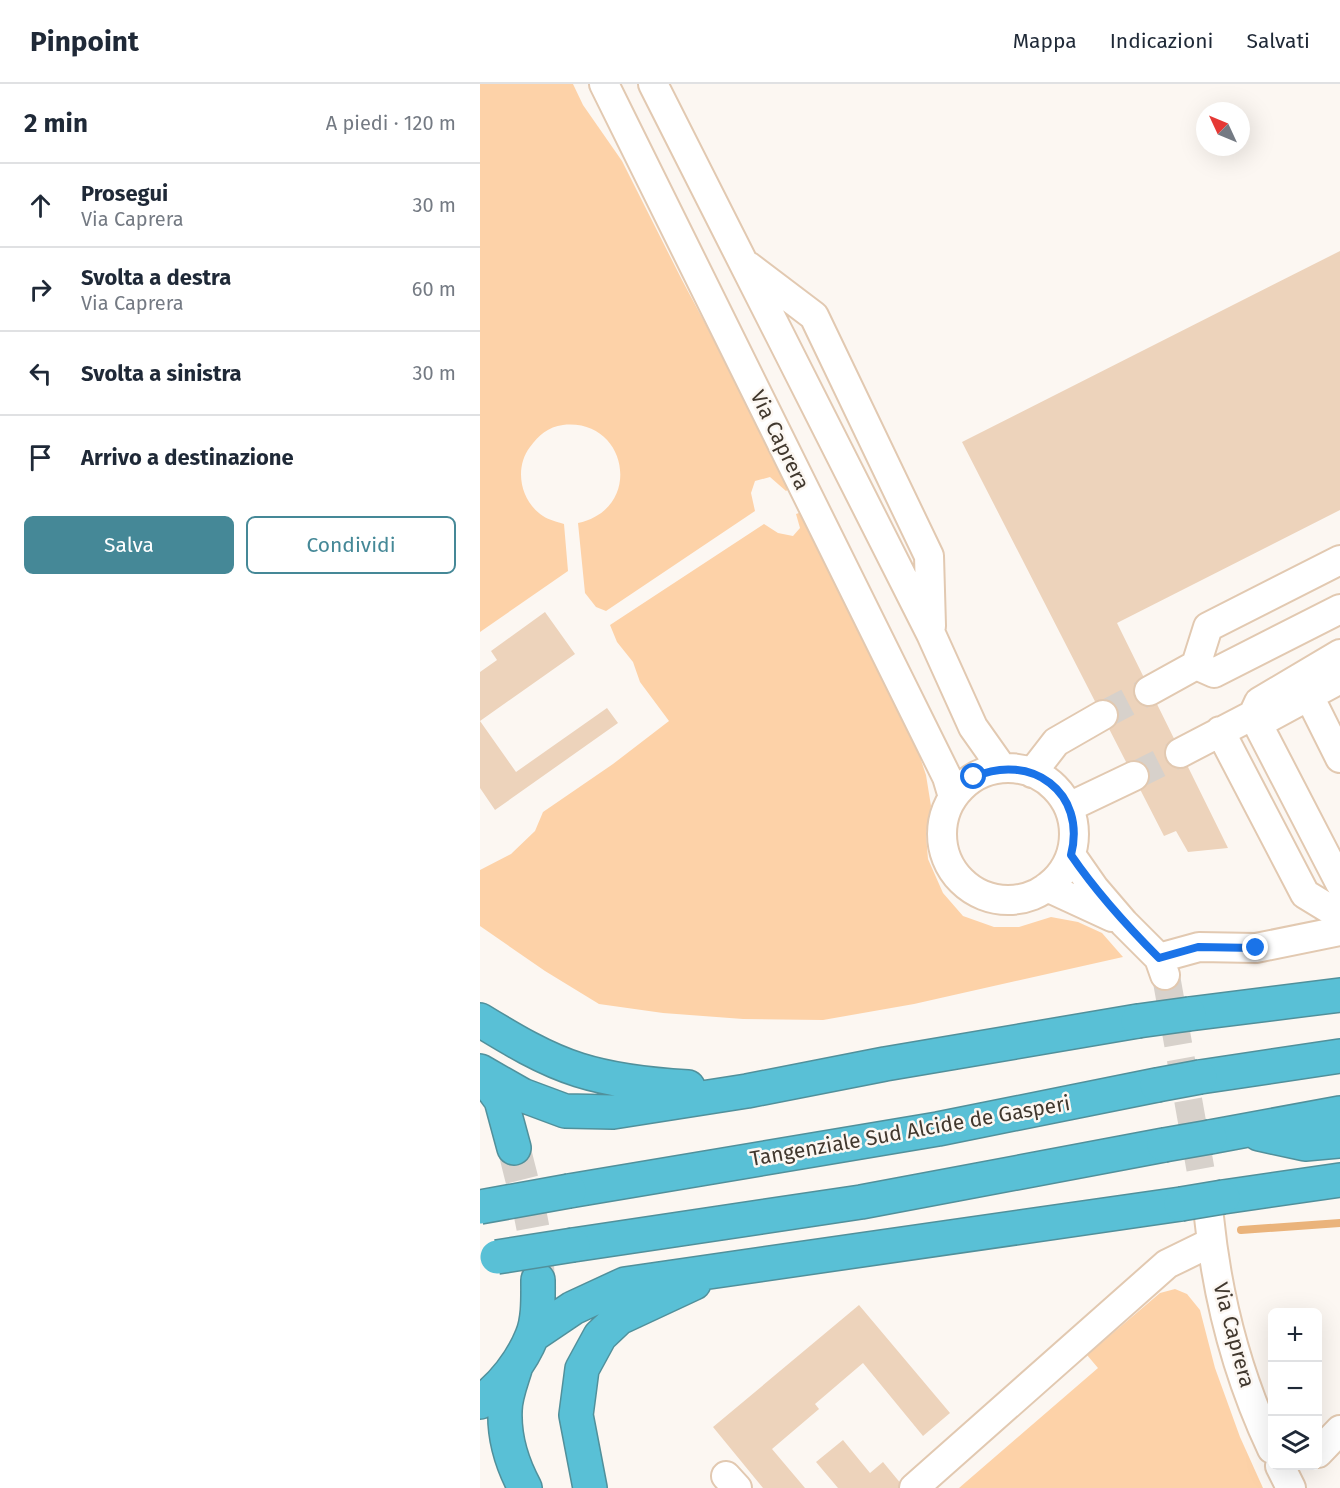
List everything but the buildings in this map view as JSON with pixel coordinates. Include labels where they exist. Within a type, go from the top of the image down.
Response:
[{"type":"highway","points":[[480,1071],[522,1095],[565,1111],[613,1112],[747,1091],[885,1064],[1138,1021],[1340,995]]},
{"type":"highway","points":[[480,1020],[522,1045],[579,1070],[648,1084],[747,1091]]},
{"type":"highway","name":"Tangenziale Sud Alcide de Gasperi","points":[[480,1207],[938,1129],[1200,1077],[1336,1055]]},
{"type":"highway","points":[[480,1071],[501,1100],[514,1148]]},
{"type":"highway","points":[[488,1258],[861,1202],[1340,1113]]},
{"type":"highway","points":[[1243,1131],[1305,1144],[1340,1141]]},
{"type":"highway","points":[[533,1335],[573,1308],[625,1284],[716,1271],[1206,1215],[1340,1180]]},
{"type":"highway","points":[[590,1488],[576,1415],[582,1370],[600,1336],[619,1318],[673,1294],[716,1271]]},
{"type":"highway","points":[[480,1402],[495,1392],[515,1366],[533,1335],[538,1302],[537,1280]]},
{"type":"highway","points":[[515,1366],[505,1409],[506,1441],[516,1472],[525,1488]]},
{"type":"street","points":[[586,84],[620,116]]},
{"type":"street","name":"Via Caprera","points":[[604,84],[947,777],[953,797]]},
{"type":"street","points":[[653,84],[931,634],[973,727],[1002,768]]},
{"type":"street","points":[[743,263],[814,316],[929,556],[931,634]]},
{"type":"street","points":[[1149,691],[1196,665],[1208,627],[1340,560]]},
{"type":"street","points":[[1196,665],[1214,673],[1340,609]]},
{"type":"street","points":[[1253,715],[1259,702],[1340,654]]},
{"type":"street","points":[[1180,753],[1253,715],[1269,718],[1340,679]]},
{"type":"street","points":[[1309,696],[1340,758]]},
{"type":"street","points":[[1253,715],[1340,883]]},
{"type":"street","points":[[1032,773],[1056,742],[1103,716]]},
{"type":"street","points":[[1220,731],[1305,894],[1328,908],[1340,904]]},
{"type":"street","points":[[1002,768],[1032,773],[1042,777],[1058,790],[1069,807],[1074,831],[1071,855],[1062,873],[1047,887],[1029,897],[1009,900],[989,897],[970,888],[956,874],[946,856],[942,836],[945,816],[953,797],[974,777],[1002,768]]},
{"type":"street","points":[[1069,807],[1134,776]]},
{"type":"street","points":[[1071,855],[1094,888],[1162,967],[1198,947],[1256,948],[1340,931]]},
{"type":"street","points":[[1047,887],[1124,923]]},
{"type":"street","points":[[914,1488],[1167,1264],[1206,1215]]},
{"type":"street","name":"Via Caprera","points":[[1206,1215],[1241,1371],[1268,1433]]},
{"type":"street","points":[[1322,1427],[1340,1424]]},
{"type":"street","points":[[1322,1448],[1340,1430]]},
{"type":"street","points":[[1282,1470],[1291,1488]]},
{"type":"street","points":[[1298,1488],[1306,1470]]},
{"type":"shaded area","points":[[480,84],[573,84],[583,105],[622,161],[682,280],[792,487],[786,491],[770,477],[755,481],[751,493],[755,511],[606,611],[596,607],[585,593],[578,523],[599,514],[613,501],[619,484],[620,466],[614,449],[602,435],[585,427],[563,425],[544,432],[525,455],[521,474],[522,484],[535,510],[545,517],[564,524],[568,571],[480,632]]},
{"type":"shaded area","points":[[805,511],[915,742],[926,775],[931,806],[926,834],[928,859],[943,893],[963,916],[994,927],[1019,927],[1051,917],[1078,922],[1102,933],[1123,957],[914,1004],[823,1020],[743,1019],[663,1013],[599,1004],[545,971],[480,926],[480,870],[511,854],[535,831],[543,812],[613,764],[669,721],[640,682],[633,662],[617,642],[610,625],[764,524],[778,533],[793,536],[800,528],[796,514]]},
{"type":"shaded area","points":[[1175,1289],[1187,1294],[1200,1310],[1215,1368],[1240,1437],[1263,1488],[959,1488],[1098,1368],[1087,1355],[1160,1293]]},
{"type":"waterway","points":[[1241,1230],[1340,1223]]},
{"type":"tunnel","points":[[1103,715],[1149,691]]},
{"type":"tunnel","points":[[1134,776],[1180,753]]},
{"type":"tunnel","points":[[1166,976],[1209,1217]]},
{"type":"tunnel","points":[[514,1148],[533,1229],[538,1278]]},
{"type":"route","points":[[974,777],[1002,768],[1023,770],[1042,777],[1058,790],[1069,807],[1072,819],[1074,843],[1071,855],[1094,888],[1124,923],[1159,958],[1198,947],[1256,948]]}]
